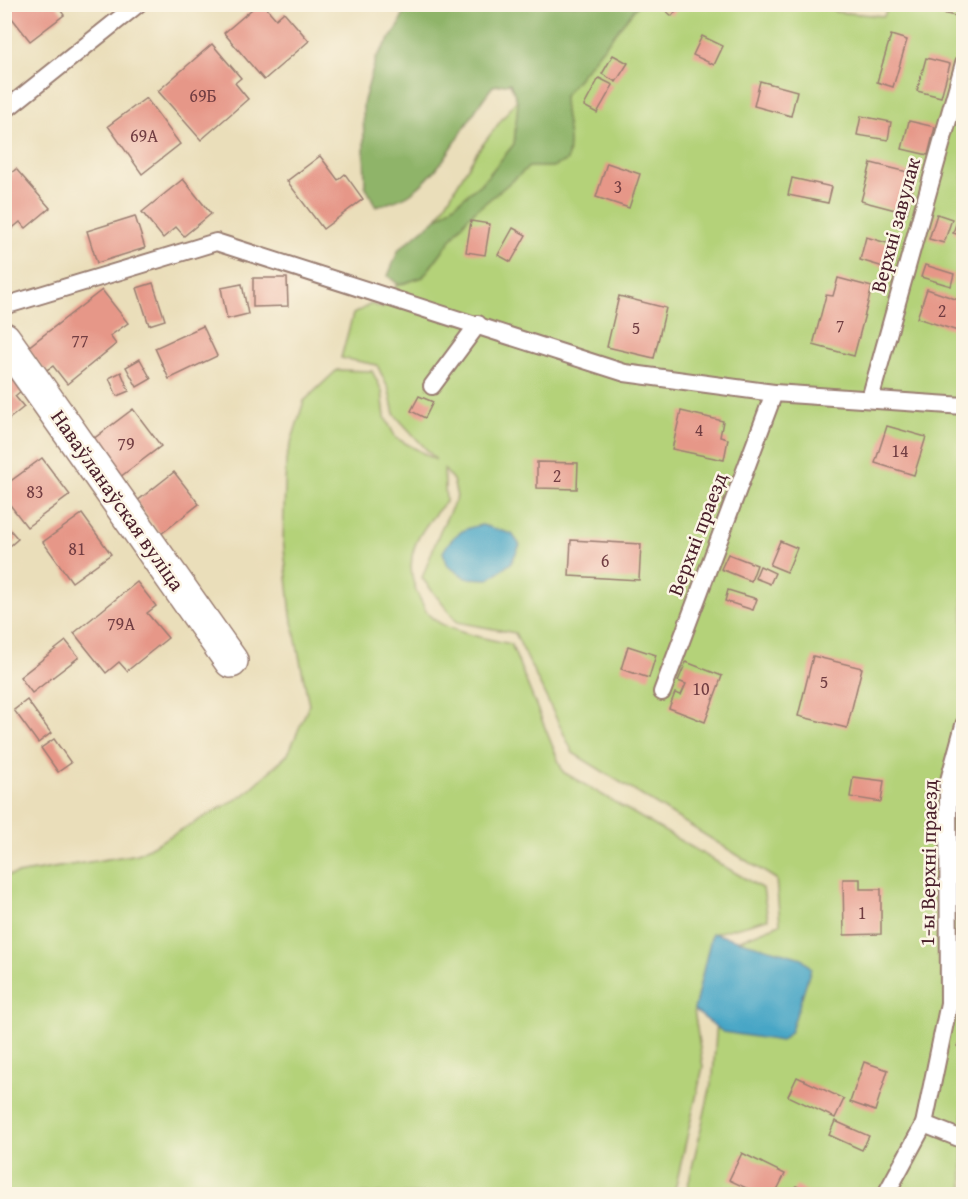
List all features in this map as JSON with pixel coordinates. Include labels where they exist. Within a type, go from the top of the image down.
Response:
[{"type":"street","name":"Наваўланаўская вуліца","points":[[4,339],[231,661]]},
{"type":"lane","points":[[4,111],[138,4]]},
{"type":"lane","name":"Верхні завулак","points":[[870,399],[963,63]]},
{"type":"lane","points":[[4,306],[216,242],[478,324],[624,373],[774,393],[963,406]]},
{"type":"lane","points":[[432,386],[478,324]]},
{"type":"lane","name":"Верхні праезд","points":[[662,692],[774,393]]},
{"type":"lane","name":"1-ы Верхні праезд","points":[[886,1194],[924,1124],[956,1001],[948,784],[963,725]]},
{"type":"lane","points":[[924,1124],[963,1140]]},
{"type":"green space","points":[[824,4],[836,12],[884,16],[889,5],[963,5],[963,1194],[686,1194],[713,1076],[722,947],[780,924],[776,879],[573,753],[515,633],[457,622],[422,578],[440,531],[457,497],[453,480],[444,469],[446,502],[420,535],[412,558],[411,571],[414,585],[428,613],[445,626],[511,644],[563,772],[763,889],[768,919],[712,934],[694,1010],[703,1067],[674,1194],[5,1194],[5,876],[138,854],[244,795],[288,754],[309,705],[291,615],[283,539],[286,459],[304,401],[337,370],[372,371],[382,391],[385,417],[396,438],[436,460],[394,414],[389,390],[377,365],[341,358],[353,314],[371,304],[383,308],[477,152],[589,5]]},
{"type":"green space","points":[[406,5],[638,5],[564,96],[569,136],[567,161],[552,167],[529,167],[468,217],[423,277],[399,285],[388,276],[399,249],[483,182],[514,144],[518,103],[510,83],[493,86],[446,156],[424,182],[407,195],[376,207],[365,185],[363,104],[376,58],[399,26]]},
{"type":"water","points":[[482,525],[512,534],[520,545],[511,563],[489,579],[466,578],[448,566],[443,552],[459,533]]},
{"type":"water","points":[[712,933],[802,958],[811,968],[791,1031],[781,1041],[723,1032],[694,1010]]},
{"type":"building","points":[[4,4],[56,4],[64,15],[30,41],[4,8]]},
{"type":"building","points":[[258,4],[263,4],[276,19],[284,12],[309,41],[264,80],[224,33]]},
{"type":"building","points":[[658,4],[681,4],[672,16]]},
{"type":"building","points":[[944,4],[964,4],[964,18],[942,13]]},
{"type":"building","points":[[891,35],[907,40],[893,87],[877,82]]},
{"type":"building","points":[[702,36],[723,46],[714,65],[693,55]]},
{"type":"building","points":[[212,44],[241,78],[235,83],[248,99],[201,140],[158,91]]},
{"type":"building","points":[[613,55],[628,63],[616,82],[602,74]]},
{"type":"building","points":[[926,58],[950,64],[941,97],[917,91]]},
{"type":"building","points":[[599,78],[613,85],[597,113],[584,106]]},
{"type":"building","points":[[760,81],[797,91],[791,116],[754,106]]},
{"type":"building","points":[[146,98],[180,144],[142,174],[108,126]]},
{"type":"building","points":[[861,116],[891,122],[888,140],[857,135]]},
{"type":"building","points":[[909,121],[935,127],[928,155],[902,149]]},
{"type":"building","points":[[320,156],[338,180],[345,174],[363,199],[323,229],[287,181]]},
{"type":"building","points":[[607,163],[640,174],[629,208],[596,197]]},
{"type":"building","points":[[871,163],[916,174],[907,213],[861,201]]},
{"type":"building","points":[[16,169],[50,208],[26,228],[20,222],[4,235],[4,179]]},
{"type":"building","points":[[792,178],[832,187],[828,203],[788,195]]},
{"type":"building","points":[[183,179],[211,214],[184,236],[176,227],[163,238],[142,212]]},
{"type":"building","points":[[964,204],[964,236],[953,233]]},
{"type":"building","points":[[937,214],[952,219],[944,243],[929,239]]},
{"type":"building","points":[[135,216],[145,248],[97,263],[87,231]]},
{"type":"building","points":[[471,221],[490,224],[485,255],[466,252]]},
{"type":"building","points":[[513,228],[526,235],[511,262],[498,255]]},
{"type":"building","points":[[866,237],[894,245],[887,268],[860,260]]},
{"type":"building","points":[[925,265],[954,274],[951,286],[921,277]]},
{"type":"building","points":[[253,278],[287,278],[288,306],[253,307]]},
{"type":"building","points":[[838,278],[872,287],[854,356],[813,345],[826,295],[833,296]]},
{"type":"building","points":[[153,283],[165,320],[149,325],[137,288]]},
{"type":"building","points":[[242,284],[248,314],[227,319],[221,288]]},
{"type":"building","points":[[927,289],[964,302],[964,333],[917,318]]},
{"type":"building","points":[[102,290],[128,323],[110,336],[116,344],[67,384],[53,366],[45,371],[27,348]]},
{"type":"building","points":[[619,296],[666,308],[654,358],[607,347]]},
{"type":"building","points":[[203,326],[217,356],[169,379],[155,348]]},
{"type":"building","points":[[140,359],[151,379],[137,387],[126,367]]},
{"type":"building","points":[[4,368],[22,390],[15,396],[24,407],[4,423]]},
{"type":"building","points":[[121,372],[129,391],[117,396],[109,378]]},
{"type":"building","points":[[419,396],[433,402],[425,418],[411,411]]},
{"type":"building","points":[[133,409],[161,446],[120,477],[92,440]]},
{"type":"building","points":[[681,411],[723,421],[720,437],[728,439],[724,460],[672,449]]},
{"type":"building","points":[[887,426],[926,437],[914,475],[875,463]]},
{"type":"building","points":[[42,458],[70,495],[27,527],[4,497],[4,486]]},
{"type":"building","points":[[537,462],[578,463],[577,489],[537,488]]},
{"type":"building","points":[[174,472],[199,504],[161,534],[136,502]]},
{"type":"building","points":[[82,514],[111,554],[72,582],[43,542]]},
{"type":"building","points":[[6,525],[18,539],[4,551],[4,526]]},
{"type":"building","points":[[571,540],[641,544],[639,580],[569,576]]},
{"type":"building","points":[[780,541],[797,548],[787,572],[770,565]]},
{"type":"building","points":[[728,554],[757,565],[751,581],[721,569]]},
{"type":"building","points":[[760,566],[775,573],[770,584],[755,578]]},
{"type":"building","points":[[137,582],[156,606],[147,613],[168,638],[127,671],[119,662],[106,673],[74,633]]},
{"type":"building","points":[[728,590],[757,599],[753,610],[725,601]]},
{"type":"building","points":[[66,641],[79,657],[32,693],[20,677]]},
{"type":"building","points":[[628,646],[656,655],[649,678],[621,669]]},
{"type":"building","points":[[813,656],[862,668],[847,728],[798,716]]},
{"type":"building","points":[[686,662],[722,676],[705,722],[669,708],[675,693],[681,695],[686,684],[678,681]]},
{"type":"building","points":[[27,700],[51,733],[38,743],[14,710]]},
{"type":"building","points":[[54,739],[71,763],[58,772],[41,748]]},
{"type":"building","points":[[853,777],[884,781],[881,802],[850,797]]},
{"type":"building","points":[[843,879],[860,879],[860,889],[881,889],[881,934],[844,935]]},
{"type":"building","points":[[964,1032],[964,1049],[957,1046]]},
{"type":"building","points":[[864,1062],[888,1070],[875,1111],[850,1102]]},
{"type":"building","points":[[797,1077],[844,1099],[835,1118],[788,1096]]},
{"type":"building","points":[[835,1121],[869,1136],[862,1150],[829,1135]]},
{"type":"building","points":[[742,1153],[785,1174],[775,1194],[759,1194],[729,1180]]},
{"type":"building","points":[[796,1186],[809,1192],[808,1194],[792,1194]]}]
